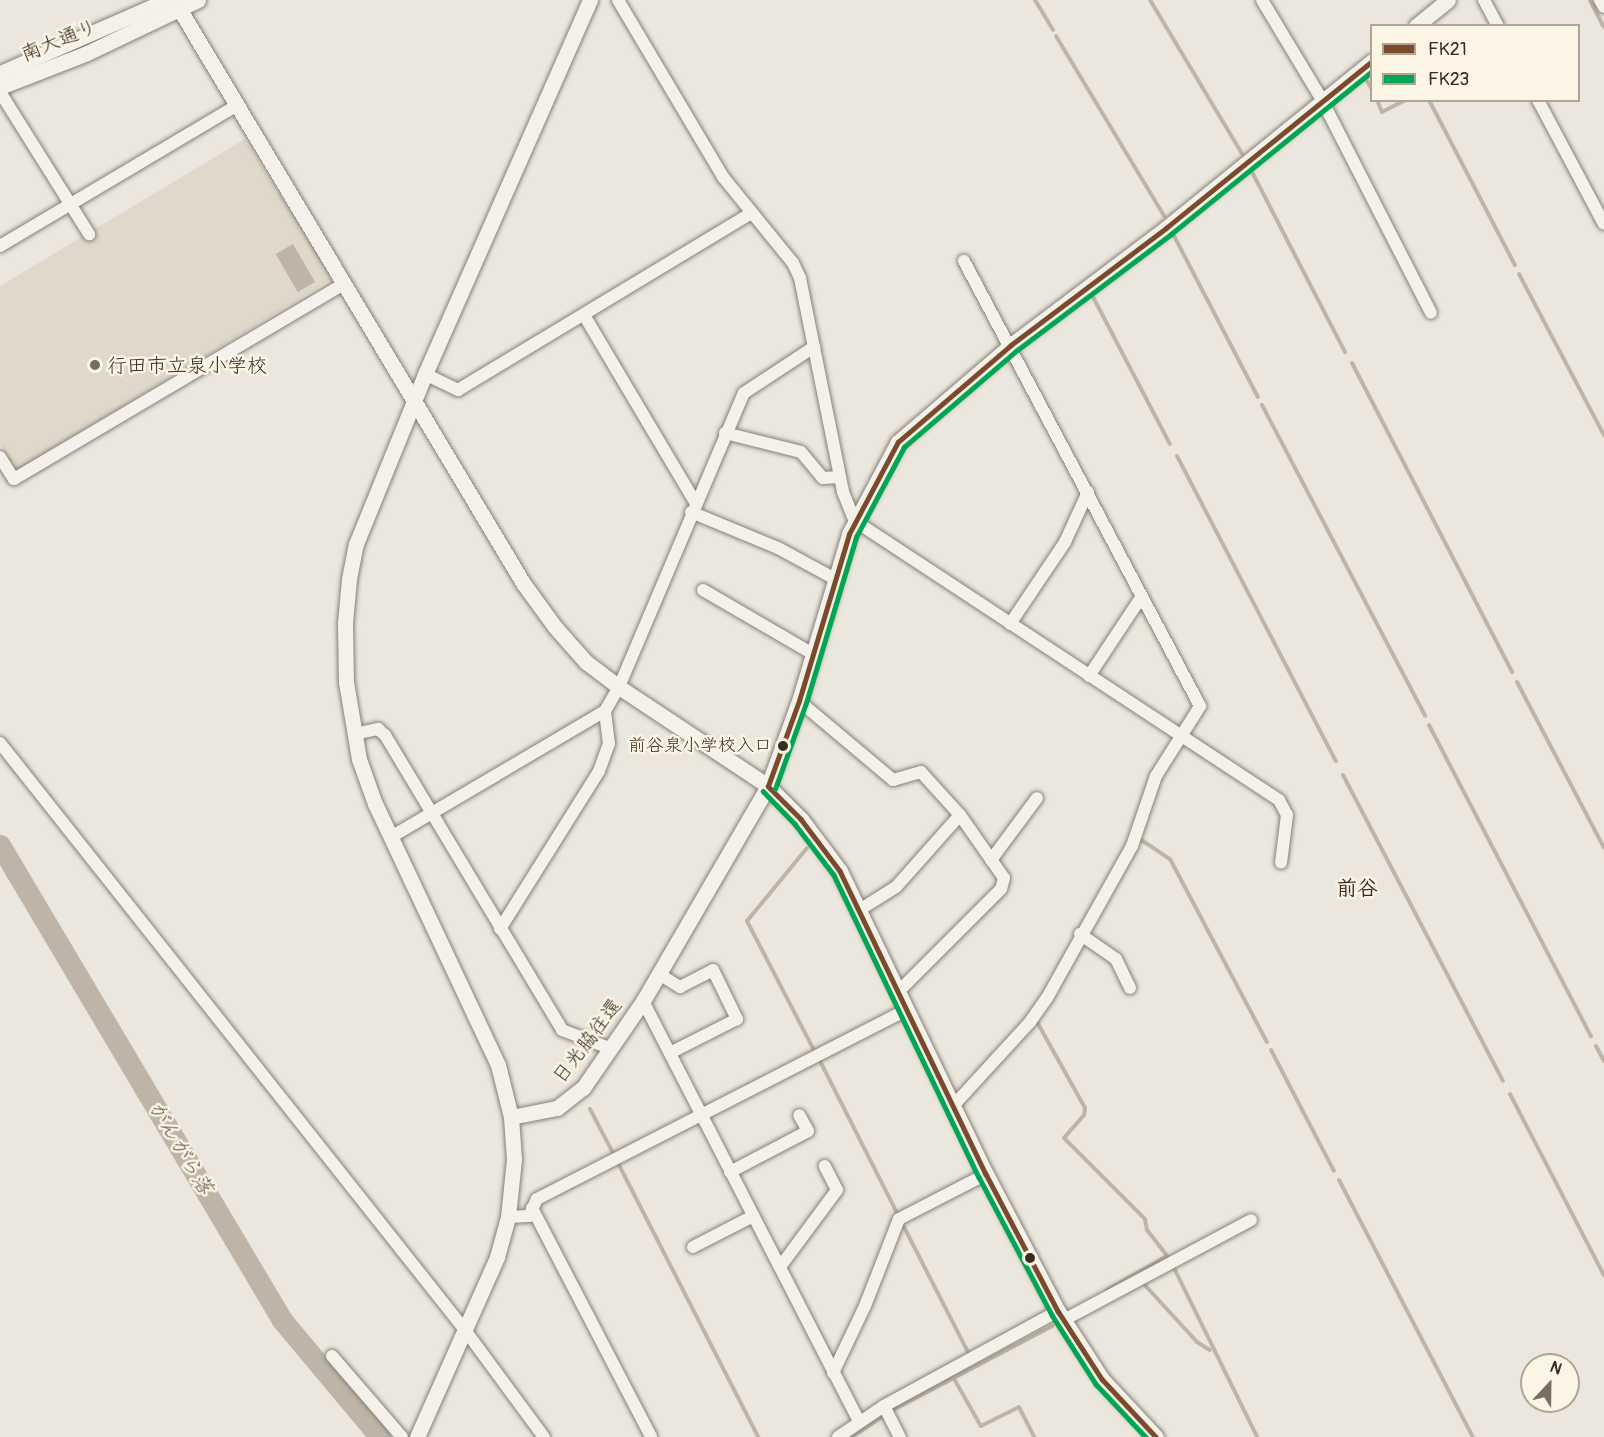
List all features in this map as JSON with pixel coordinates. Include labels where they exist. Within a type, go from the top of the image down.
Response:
[{"type":"street","name":"南大通り","points":[[0,73],[167,0]]},
{"type":"street","name":"南大通り","points":[[0,87],[177,5],[198,0]]},
{"type":"street","points":[[417,1437],[497,1257],[508,1217],[514,1159],[511,1117],[498,1065],[484,1028],[366,780],[354,734],[345,652],[349,579],[357,544],[425,374],[590,0]]},
{"type":"street","points":[[618,0],[723,177],[793,263],[800,278],[840,477],[855,521],[1279,800],[1287,815],[1281,863]]},
{"type":"street","points":[[1262,0],[1322,100],[1431,313]]},
{"type":"street","points":[[1418,24],[1448,0]]},
{"type":"street","points":[[1484,0],[1497,24]]},
{"type":"street","points":[[1600,0],[1604,7]]},
{"type":"street","points":[[177,5],[529,592],[586,662],[619,687],[768,786],[820,842],[861,909],[986,1174],[1061,1316],[1102,1379],[1156,1437]]},
{"type":"street","name":"日光脇往還","points":[[511,1117],[564,1105],[583,1088],[643,1001],[768,786],[799,700],[855,521],[898,442],[1011,345],[1166,228],[1370,62]]},
{"type":"street","points":[[0,92],[89,234]]},
{"type":"street","points":[[1539,102],[1604,224]]},
{"type":"street","points":[[0,246],[236,106]]},
{"type":"street","points":[[425,374],[458,390],[750,213]]},
{"type":"street","points":[[953,1106],[1030,1022],[1132,846],[1156,776],[1200,706],[1011,345],[963,261]]},
{"type":"street","points":[[0,457],[14,479],[345,283]]},
{"type":"street","points":[[584,315],[693,507],[778,548],[835,579]]},
{"type":"street","points":[[392,837],[605,711],[619,687],[724,433],[744,393],[814,347]]},
{"type":"street","points":[[724,433],[801,452],[823,478],[840,477]]},
{"type":"street","points":[[1010,624],[1065,543],[1089,492]]},
{"type":"street","points":[[703,590],[813,654]]},
{"type":"street","points":[[1089,676],[1142,596]]},
{"type":"street","points":[[799,700],[893,780],[921,772],[960,815],[1004,878],[1001,889],[899,991]]},
{"type":"street","points":[[500,929],[599,771],[609,744],[605,711]]},
{"type":"street","points":[[354,734],[378,729],[385,735],[562,1030],[612,1049]]},
{"type":"street","points":[[0,743],[465,1330],[544,1437]]},
{"type":"street","points":[[991,860],[1037,798]]},
{"type":"street","points":[[861,909],[896,887],[960,815]]},
{"type":"street","points":[[1080,934],[1116,959],[1130,988]]},
{"type":"street","points":[[659,974],[680,987],[713,970],[737,1019],[670,1053]]},
{"type":"street","points":[[643,1001],[859,1421]]},
{"type":"street","points":[[508,1217],[529,1216],[537,1199],[907,1010]]},
{"type":"street","points":[[730,1172],[808,1131],[799,1115]]},
{"type":"street","points":[[780,1267],[837,1190],[825,1166]]},
{"type":"street","points":[[833,1372],[865,1306],[899,1219],[986,1174]]},
{"type":"street","points":[[532,1208],[651,1437]]},
{"type":"street","points":[[693,1247],[753,1216]]},
{"type":"street","points":[[838,1437],[859,1421],[884,1407],[1251,1220]]},
{"type":"street","points":[[332,1356],[402,1437]]},
{"type":"street","points":[[884,1407],[900,1437]]},
{"type":"shaded area","name":"行田市立泉小学校","points":[[245,139],[333,278],[16,471],[0,444],[0,286]]},
{"type":"shaded area","points":[[293,244],[315,282],[298,292],[276,254]]},
{"type":"waterway","points":[[1035,0],[1053,30]]},
{"type":"waterway","points":[[1150,0],[1242,154]]},
{"type":"waterway","points":[[1590,0],[1604,27]]},
{"type":"waterway","points":[[1056,36],[1164,216]]},
{"type":"waterway","points":[[1366,79],[1370,86]]},
{"type":"waterway","points":[[1378,102],[1382,112],[1402,102]]},
{"type":"waterway","points":[[1430,102],[1515,265]]},
{"type":"waterway","points":[[1251,170],[1345,352]]},
{"type":"waterway","points":[[1172,232],[1258,397]]},
{"type":"waterway","points":[[1519,274],[1604,435]]},
{"type":"waterway","points":[[1092,295],[1170,444]]},
{"type":"waterway","points":[[1352,363],[1512,672]]},
{"type":"waterway","points":[[1262,405],[1425,716]]},
{"type":"waterway","points":[[1177,456],[1336,761]]},
{"type":"waterway","points":[[1517,682],[1604,848]]},
{"type":"waterway","points":[[1429,725],[1591,1036]]},
{"type":"waterway","points":[[1343,775],[1503,1081]]},
{"type":"waterway","points":[[1140,839],[1170,859],[1267,1042]]},
{"type":"waterway","name":"がんがら落","points":[[0,845],[282,1320],[380,1437]]},
{"type":"waterway","points":[[807,848],[747,921],[815,1052]]},
{"type":"waterway","points":[[1037,1022],[1085,1108],[1084,1115],[1064,1138],[1145,1219],[1147,1230],[1167,1256],[1107,1290]]},
{"type":"waterway","points":[[1596,1046],[1604,1061]]},
{"type":"waterway","points":[[1271,1050],[1334,1171]]},
{"type":"waterway","points":[[820,1061],[898,1215]]},
{"type":"waterway","points":[[1510,1094],[1604,1275]]},
{"type":"waterway","points":[[590,1109],[614,1155]]},
{"type":"waterway","points":[[618,1163],[758,1437]]},
{"type":"waterway","points":[[1339,1180],[1473,1437]]},
{"type":"waterway","points":[[904,1227],[968,1352]]},
{"type":"waterway","points":[[1174,1268],[1257,1437]]},
{"type":"waterway","points":[[1143,1283],[1197,1342],[1210,1350]]},
{"type":"waterway","points":[[893,1410],[1052,1326]]},
{"type":"waterway","points":[[953,1377],[981,1426],[1019,1407],[1034,1437]]},
{"type":"waterway","points":[[852,1437],[883,1416]]},
{"type":"transit line","name":"FK21","points":[[768,786],[799,701],[849,534],[898,442],[1011,345],[1166,228],[1370,63]]},
{"type":"transit line","name":"FK23","points":[[775,789],[806,703],[856,537],[904,447],[1016,351],[1171,234],[1370,73]]},
{"type":"transit line","name":"FK21","points":[[768,786],[801,819],[840,871],[986,1174],[1058,1311],[1102,1379],[1156,1437]]},
{"type":"transit line","name":"FK23","points":[[763,791],[795,824],[834,875],[979,1177],[1052,1315],[1096,1384],[1146,1437]]},
{"type":"place","name":"行田市立泉小学校","points":[[95,365]]},
{"type":"place","name":"前谷泉小学校入口","points":[[783,746]]},
{"type":"district","name":"前谷","points":[[1357,889]]}]
